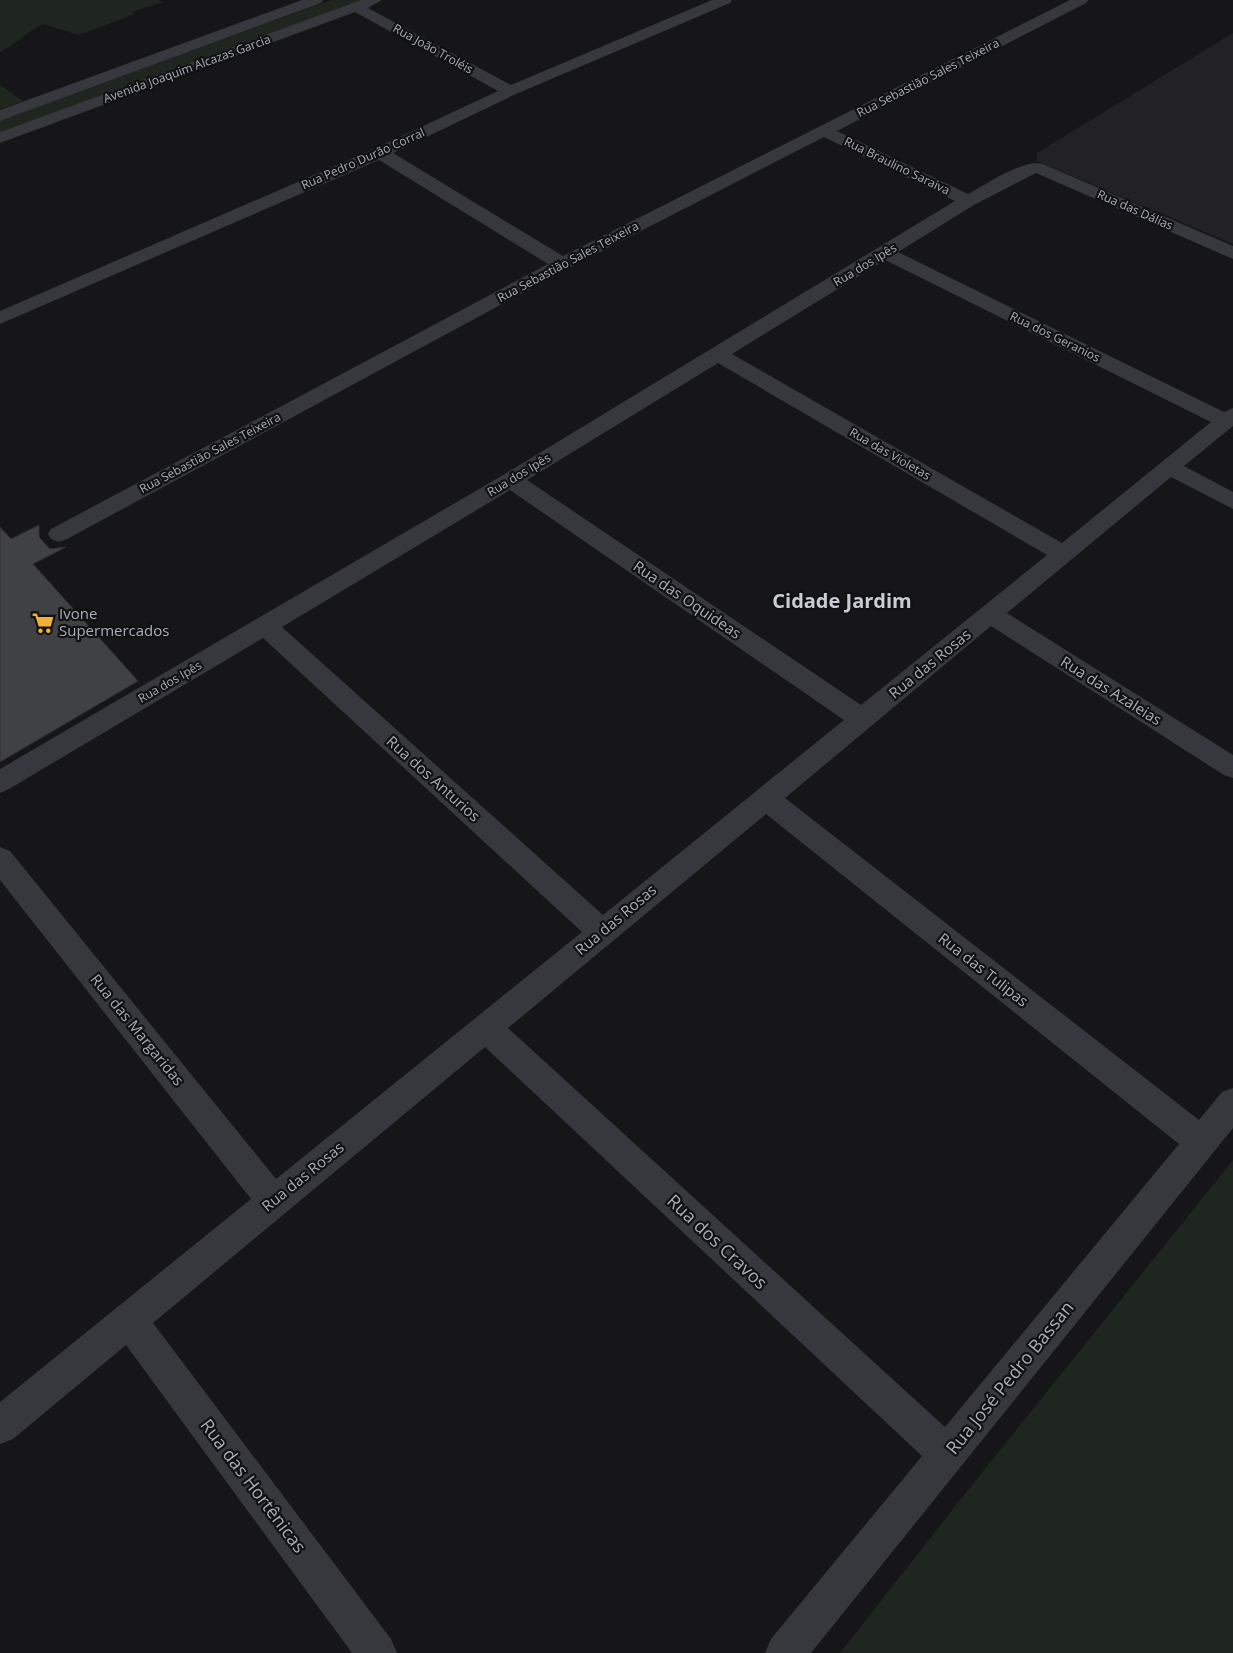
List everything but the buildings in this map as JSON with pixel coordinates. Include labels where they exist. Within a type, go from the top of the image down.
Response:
[{"type":"street","name":"Avenida Joaquim Alcazas Garcia","points":[[0,116],[316,0]]},
{"type":"street","name":"Avenida Joaquim Alcazas Garcia","points":[[0,138],[375,0]]},
{"type":"street","name":"Rua Pedro Durão Corral","points":[[0,318],[380,153],[510,91],[725,0]]},
{"type":"street","name":"Rua Sebastião Sales Teixeira","points":[[59,534],[562,264],[1081,0]]},
{"type":"street","name":"Rua João Troléis","points":[[356,7],[510,91]]},
{"type":"street","name":"Rua Braulino Saraiva","points":[[825,131],[968,201]]},
{"type":"street","points":[[380,153],[562,264]]},
{"type":"street","name":"Rua dos Ipês","points":[[0,782],[511,480],[885,254],[968,201],[1028,169],[1036,168]]},
{"type":"street","name":"Rua das Dálias","points":[[1036,168],[1233,253]]},
{"type":"street","name":"Rua dos Geranios","points":[[885,254],[1229,418]]},
{"type":"street","name":"Rua das Violetas","points":[[717,354],[1064,554]]},
{"type":"street","name":"Rua das Rosas","points":[[0,1426],[487,1029],[602,932],[1229,418]]},
{"type":"street","points":[[1169,468],[1233,502]]},
{"type":"street","name":"Rua das Oquideas","points":[[511,480],[862,719]]},
{"type":"street","name":"Rua das Azaleias","points":[[990,614],[1233,768]]},
{"type":"street","name":"Rua dos Anturios","points":[[265,626],[602,932]]},
{"type":"street","name":"Rua das Tulipas","points":[[765,798],[1201,1142]]},
{"type":"street","name":"Rua das Margaridas","points":[[0,859],[274,1202]]},
{"type":"street","name":"Rua dos Cravos","points":[[487,1029],[948,1455]]},
{"type":"street","name":"Rua José Pedro Bassan","points":[[785,1653],[948,1455],[1233,1102]]},
{"type":"street","name":"Rua das Hortênicas","points":[[129,1320],[377,1653]]},
{"type":"shaded area","points":[[0,0],[158,0],[163,2],[132,12],[134,14],[79,35],[43,24],[0,52]]},
{"type":"shaded area","points":[[331,0],[361,0],[0,132],[0,121]]},
{"type":"shaded area","points":[[1233,33],[1233,244],[1037,161],[1037,153]]},
{"type":"shaded area","points":[[0,85],[23,101],[0,109]]},
{"type":"shaded area","points":[[1233,1160],[1233,1653],[840,1653],[964,1495]]},
{"type":"place","name":"Ivone Supermercados","points":[[43,623]]},
{"type":"district","name":"Cidade Jardim","points":[[842,601]]}]
